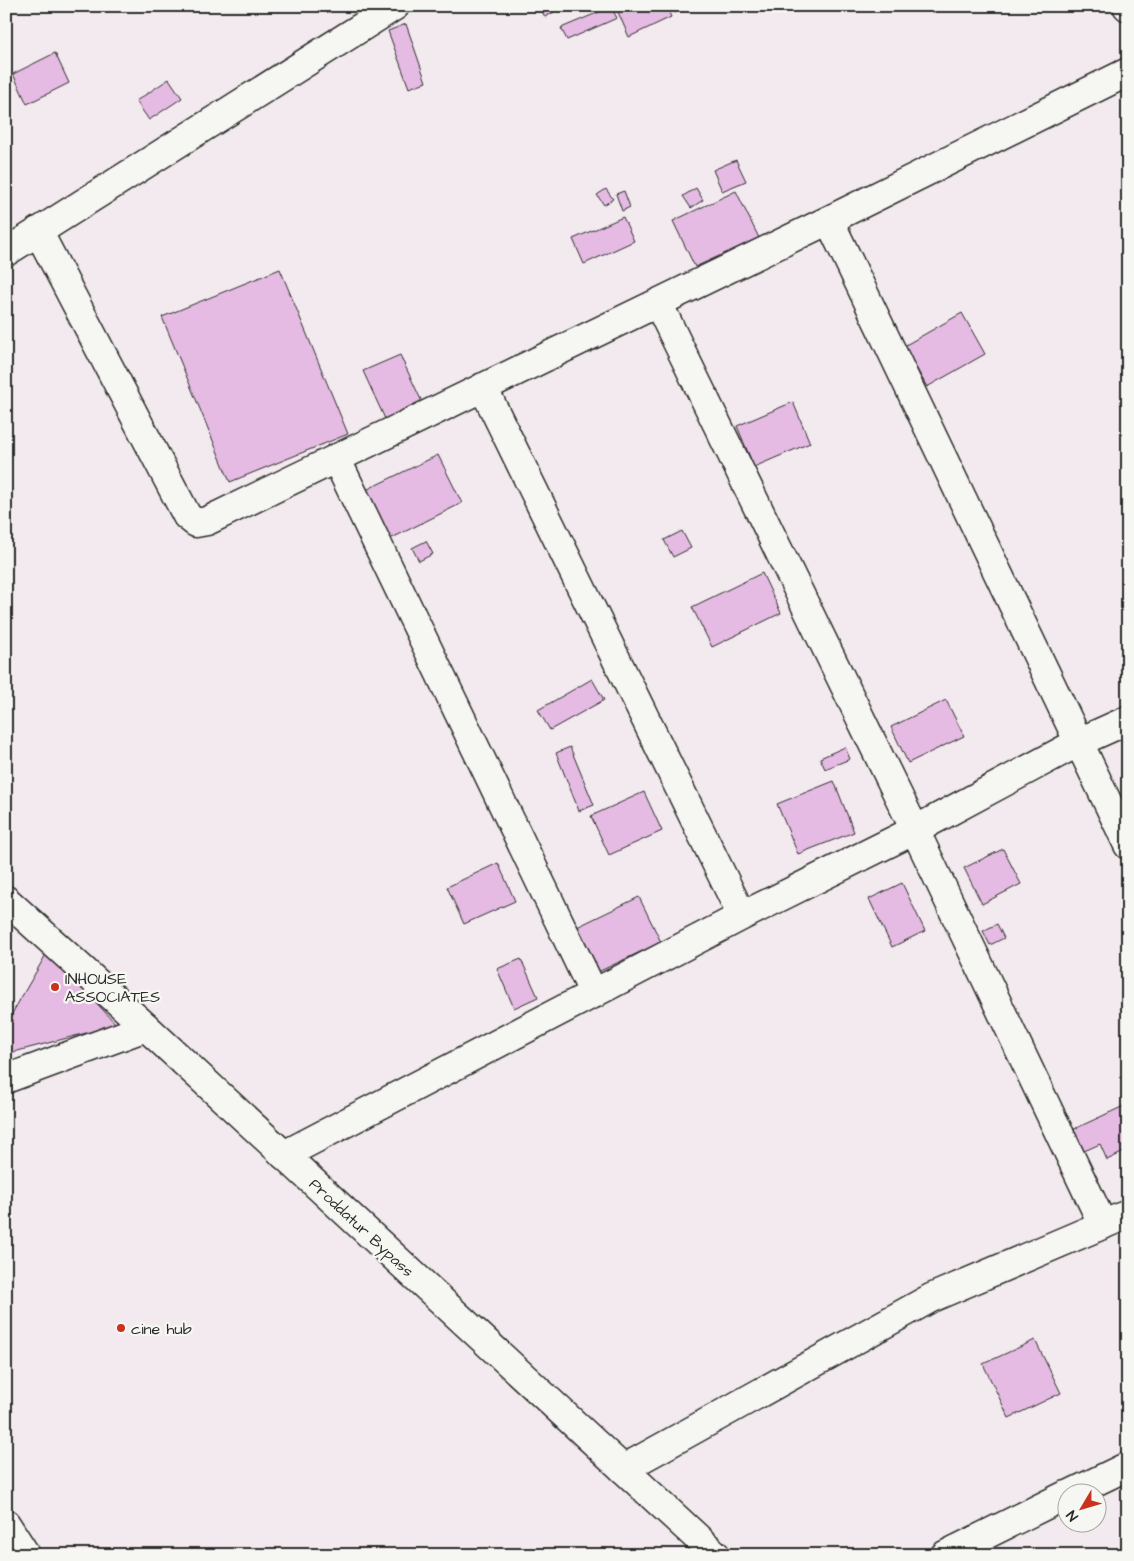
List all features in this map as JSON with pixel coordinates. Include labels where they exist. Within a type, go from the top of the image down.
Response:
[{"type":"main road","points":[[6,252],[395,6]]},
{"type":"main road","points":[[38,231],[187,516],[196,523],[207,521],[658,303],[1128,72]]},
{"type":"main road","points":[[829,220],[1128,845]]},
{"type":"main road","points":[[658,303],[914,830],[1102,1225]]},
{"type":"main road","points":[[483,387],[742,916]]},
{"type":"main road","points":[[336,458],[594,994]]},
{"type":"main road","points":[[284,1155],[742,916],[914,830],[1079,742],[1128,720]]},
{"type":"main road","name":"Proddatur Bypass","points":[[6,900],[146,1027],[716,1555]]},
{"type":"main road","points":[[6,1079],[146,1027]]},
{"type":"main road","points":[[623,1469],[931,1298],[1128,1214]]},
{"type":"main road","points":[[1089,1484],[1128,1466]]},
{"type":"main road","points":[[945,1555],[1056,1500]]},
{"type":"main road","points":[[6,1524],[26,1555]]},
{"type":"building","points":[[539,6],[565,6],[545,17]]},
{"type":"building","points":[[624,6],[666,6],[671,17],[629,37],[617,10]]},
{"type":"building","points":[[672,6],[687,6],[675,13]]},
{"type":"building","points":[[611,7],[617,18],[567,40],[561,28]]},
{"type":"building","points":[[406,24],[426,82],[409,88],[388,31]]},
{"type":"building","points":[[55,53],[69,83],[27,104],[13,74]]},
{"type":"building","points":[[169,79],[182,98],[149,120],[136,101]]},
{"type":"building","points":[[736,160],[746,181],[722,191],[713,170]]},
{"type":"building","points":[[696,188],[703,200],[691,208],[683,196]]},
{"type":"building","points":[[606,189],[613,199],[604,205],[597,195]]},
{"type":"building","points":[[624,191],[630,207],[622,211],[616,194]]},
{"type":"building","points":[[736,191],[759,238],[695,267],[673,221]]},
{"type":"building","points":[[623,217],[634,241],[584,264],[573,239]]},
{"type":"building","points":[[280,269],[348,434],[230,482],[162,317]]},
{"type":"building","points":[[962,313],[985,354],[927,387],[904,346]]},
{"type":"building","points":[[400,355],[423,404],[386,421],[363,371]]},
{"type":"building","points":[[793,402],[810,443],[754,467],[737,426]]},
{"type":"building","points":[[438,455],[462,503],[390,539],[366,490]]},
{"type":"building","points":[[682,531],[691,548],[673,557],[664,540]]},
{"type":"building","points":[[426,541],[433,554],[419,561],[412,548]]},
{"type":"building","points":[[762,573],[781,613],[712,647],[692,607]]},
{"type":"building","points":[[592,679],[604,700],[550,730],[538,710]]},
{"type":"building","points":[[946,700],[964,736],[908,763],[891,727]]},
{"type":"building","points":[[570,747],[594,805],[579,811],[556,753]]},
{"type":"building","points":[[845,747],[850,759],[825,769],[820,758]]},
{"type":"building","points":[[834,781],[854,832],[798,854],[777,804]]},
{"type":"building","points":[[644,792],[662,831],[609,855],[591,816]]},
{"type":"building","points":[[1003,849],[1021,884],[982,904],[964,868]]},
{"type":"building","points":[[498,863],[515,901],[464,924],[447,887]]},
{"type":"building","points":[[902,883],[925,931],[892,947],[869,899]]},
{"type":"building","points":[[639,897],[661,942],[596,973],[575,928]]},
{"type":"building","points":[[997,924],[1004,938],[990,945],[983,931]]},
{"type":"building","name":"INHOUSE ASSOCIATES","points":[[48,951],[117,1025],[6,1054],[6,1024]]},
{"type":"building","points":[[521,959],[538,997],[514,1008],[497,969]]},
{"type":"building","points":[[1128,1104],[1128,1150],[1107,1160],[1100,1144],[1082,1152],[1072,1130]]},
{"type":"building","points":[[1035,1340],[1061,1393],[1009,1418],[983,1364]]},
{"type":"place","name":"INHOUSE ASSOCIATES","points":[[55,987]]},
{"type":"place","name":"cine hub","points":[[121,1328]]}]
